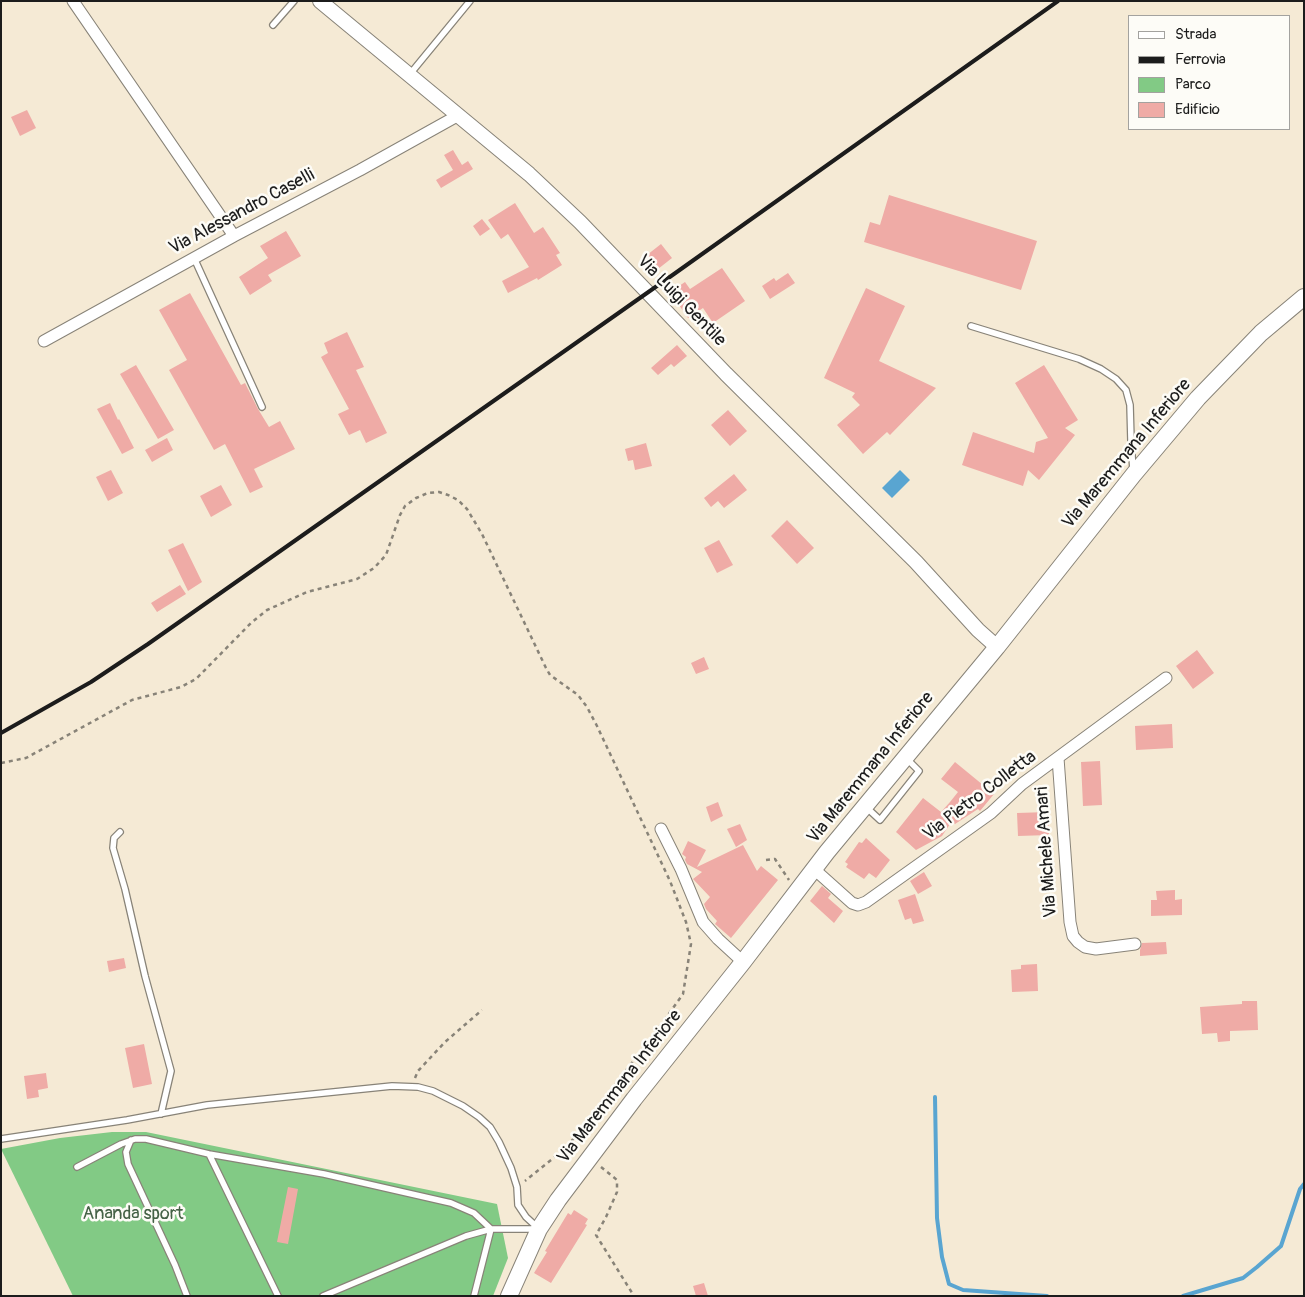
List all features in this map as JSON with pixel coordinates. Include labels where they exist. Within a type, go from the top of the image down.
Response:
[{"type":"main road","name":"Via Maremmana Inferiore","points":[[509,1296],[539,1229],[558,1200],[634,1099],[814,869],[997,647],[1134,474],[1229,364],[1269,325],[1304,297]]},
{"type":"street","points":[[73,1],[234,236]]},
{"type":"street","name":"Via Luigi Gentile","points":[[320,1],[529,174],[580,222],[726,374],[916,562],[978,630],[997,647]]},
{"type":"street","name":"Via Alessandro Caselli","points":[[44,341],[457,116]]},
{"type":"street","name":"Via Pietro Colletta","points":[[814,869],[852,903],[858,905],[866,902],[991,813],[1022,784],[1166,678]]},
{"type":"street","name":"Via Michele Amari","points":[[1058,758],[1070,922],[1074,936],[1084,947],[1096,949],[1135,944]]},
{"type":"street","points":[[661,829],[681,869],[703,922],[718,940],[743,962]]},
{"type":"lane","points":[[273,25],[294,1]]},
{"type":"lane","points":[[410,74],[470,1]]},
{"type":"lane","points":[[194,258],[262,407]]},
{"type":"lane","points":[[971,326],[1079,359],[1116,378],[1126,390],[1130,405],[1134,474]]},
{"type":"lane","points":[[120,832],[114,838],[113,848],[171,1071],[162,1114]]},
{"type":"lane","points":[[1,1139],[216,1104],[392,1086],[412,1086],[440,1094],[471,1111],[485,1122],[500,1142],[517,1187],[518,1206],[526,1217],[539,1229]]},
{"type":"lane","points":[[77,1167],[131,1140],[140,1138],[152,1139],[209,1154],[324,1174],[443,1200],[474,1213],[492,1229]]},
{"type":"lane","points":[[131,1140],[126,1152],[128,1164],[170,1255],[186,1296]]},
{"type":"lane","points":[[209,1154],[278,1296]]},
{"type":"lane","points":[[323,1296],[446,1243],[492,1229],[539,1229]]},
{"type":"lane","points":[[474,1296],[492,1229]]},
{"type":"path","points":[[1,763],[26,758],[132,700],[180,688],[196,679],[251,623],[267,610],[307,592],[357,578],[374,568],[386,555],[405,506],[416,498],[428,493],[438,492],[458,500],[467,509],[482,534],[550,675],[578,695],[597,726],[670,881],[686,922],[691,944],[683,994],[658,1029],[567,1147],[517,1187]]},
{"type":"path","points":[[766,860],[775,859],[797,892]]},
{"type":"path","points":[[412,1086],[418,1071],[482,1010]]},
{"type":"path","points":[[590,1159],[617,1180],[617,1192],[606,1218],[596,1235],[634,1296]]},
{"type":"green space","name":"Ananda sport","points":[[112,1132],[146,1132],[497,1204],[508,1258],[493,1296],[73,1296],[1,1149],[60,1138]]},
{"type":"water","points":[[900,470],[910,480],[892,498],[882,488]]},
{"type":"building","points":[[27,110],[36,128],[20,136],[11,117]]},
{"type":"building","points":[[453,150],[462,165],[468,161],[473,169],[441,188],[436,180],[453,170],[444,155]]},
{"type":"building","points":[[889,195],[1037,241],[1021,290],[864,242],[870,222],[880,225]]},
{"type":"building","points":[[515,203],[534,233],[543,227],[560,253],[556,255],[562,265],[538,280],[537,278],[508,293],[502,281],[529,267],[508,234],[501,239],[488,220]]},
{"type":"building","points":[[482,219],[490,229],[480,236],[473,226]]},
{"type":"building","points":[[286,231],[301,256],[268,275],[272,281],[250,295],[239,277],[268,258],[260,246]]},
{"type":"building","points":[[661,244],[672,258],[658,269],[647,255]]},
{"type":"building","points":[[722,268],[745,301],[713,323],[703,308],[688,318],[670,292],[685,282],[690,289]]},
{"type":"building","points":[[788,273],[795,283],[770,299],[762,286],[774,278],[776,281]]},
{"type":"building","points":[[866,288],[905,306],[879,361],[936,388],[890,435],[887,432],[863,454],[837,425],[860,405],[852,397],[855,393],[824,378]]},
{"type":"building","points":[[190,293],[241,385],[245,383],[269,427],[280,421],[295,449],[254,469],[263,487],[250,493],[225,444],[214,450],[169,370],[187,360],[159,310]]},
{"type":"building","points":[[347,332],[364,367],[356,370],[387,433],[366,443],[360,430],[349,435],[338,414],[349,409],[321,357],[328,353],[324,343]]},
{"type":"building","points":[[677,345],[687,356],[674,367],[671,364],[658,375],[651,368]]},
{"type":"building","points":[[136,365],[174,430],[158,439],[120,374]]},
{"type":"building","points":[[1044,365],[1078,420],[1065,428],[1075,435],[1039,480],[1028,470],[1023,486],[962,465],[973,432],[1034,453],[1036,442],[1048,438],[1015,383]]},
{"type":"building","points":[[110,403],[134,448],[122,454],[97,409]]},
{"type":"building","points":[[728,410],[747,431],[730,446],[711,425]]},
{"type":"building","points":[[167,438],[173,450],[152,462],[145,450]]},
{"type":"building","points":[[646,443],[652,466],[635,470],[633,460],[628,461],[625,449]]},
{"type":"building","points":[[111,470],[123,493],[108,501],[96,477]]},
{"type":"building","points":[[734,474],[747,490],[724,508],[718,501],[711,507],[704,498]]},
{"type":"building","points":[[221,485],[232,505],[211,517],[200,496]]},
{"type":"building","points":[[787,520],[814,548],[797,564],[771,536]]},
{"type":"building","points":[[719,540],[733,565],[717,573],[704,548]]},
{"type":"building","points":[[183,543],[202,582],[188,591],[168,550]]},
{"type":"building","points":[[180,585],[186,594],[157,612],[151,603]]},
{"type":"building","points":[[1197,650],[1214,673],[1193,689],[1176,666]]},
{"type":"building","points":[[704,657],[709,669],[696,674],[691,663]]},
{"type":"building","points":[[1172,724],[1173,748],[1136,750],[1135,726]]},
{"type":"building","points":[[1100,761],[1102,805],[1083,806],[1081,762]]},
{"type":"building","points":[[955,762],[994,794],[980,811],[978,809],[955,824],[952,821],[942,836],[916,850],[896,832],[923,798],[941,812],[950,802],[958,792],[941,779]]},
{"type":"building","points":[[718,802],[723,816],[711,822],[706,807]]},
{"type":"building","points":[[1048,812],[1049,835],[1018,836],[1017,813]]},
{"type":"building","points":[[740,824],[747,840],[736,847],[727,829]]},
{"type":"building","points":[[866,838],[890,860],[876,878],[869,873],[864,879],[846,867],[848,864],[845,862],[859,842],[862,843]]},
{"type":"building","points":[[688,841],[706,850],[697,867],[743,845],[757,871],[761,866],[778,880],[731,938],[715,924],[717,921],[706,909],[704,904],[710,897],[693,879],[702,872],[687,864],[686,857],[682,854]]},
{"type":"building","points":[[924,872],[932,886],[918,894],[910,881]]},
{"type":"building","points":[[822,886],[831,894],[828,898],[843,911],[834,923],[810,901]]},
{"type":"building","points":[[1175,890],[1175,900],[1182,899],[1182,915],[1151,916],[1151,900],[1157,900],[1156,891]]},
{"type":"building","points":[[915,894],[924,921],[913,924],[911,918],[905,920],[898,900]]},
{"type":"building","points":[[1166,942],[1167,954],[1140,956],[1142,943]]},
{"type":"building","points":[[124,958],[126,968],[109,972],[107,961]]},
{"type":"building","points":[[1037,964],[1038,991],[1012,992],[1011,970],[1021,969],[1021,965]]},
{"type":"building","points":[[1242,1001],[1257,1001],[1258,1030],[1230,1031],[1230,1041],[1218,1042],[1217,1033],[1202,1034],[1200,1007],[1242,1004]]},
{"type":"building","points":[[144,1044],[152,1084],[133,1088],[125,1048]]},
{"type":"building","points":[[46,1073],[48,1088],[38,1090],[39,1097],[27,1099],[24,1076]]},
{"type":"building","points":[[288,1187],[298,1189],[288,1244],[277,1242]]},
{"type":"building","points":[[574,1210],[588,1219],[585,1224],[587,1225],[551,1283],[534,1273],[568,1213],[571,1215]]},
{"type":"building","points":[[704,1283],[708,1296],[696,1296],[693,1286]]},
{"type":"waterway","points":[[935,1097],[937,1218],[942,1257],[949,1284],[963,1290],[1047,1296]]},
{"type":"waterway","points":[[1183,1296],[1243,1278],[1281,1246],[1300,1189],[1304,1184]]},
{"type":"railway","points":[[1,733],[91,682],[148,644],[1058,1]]}]
